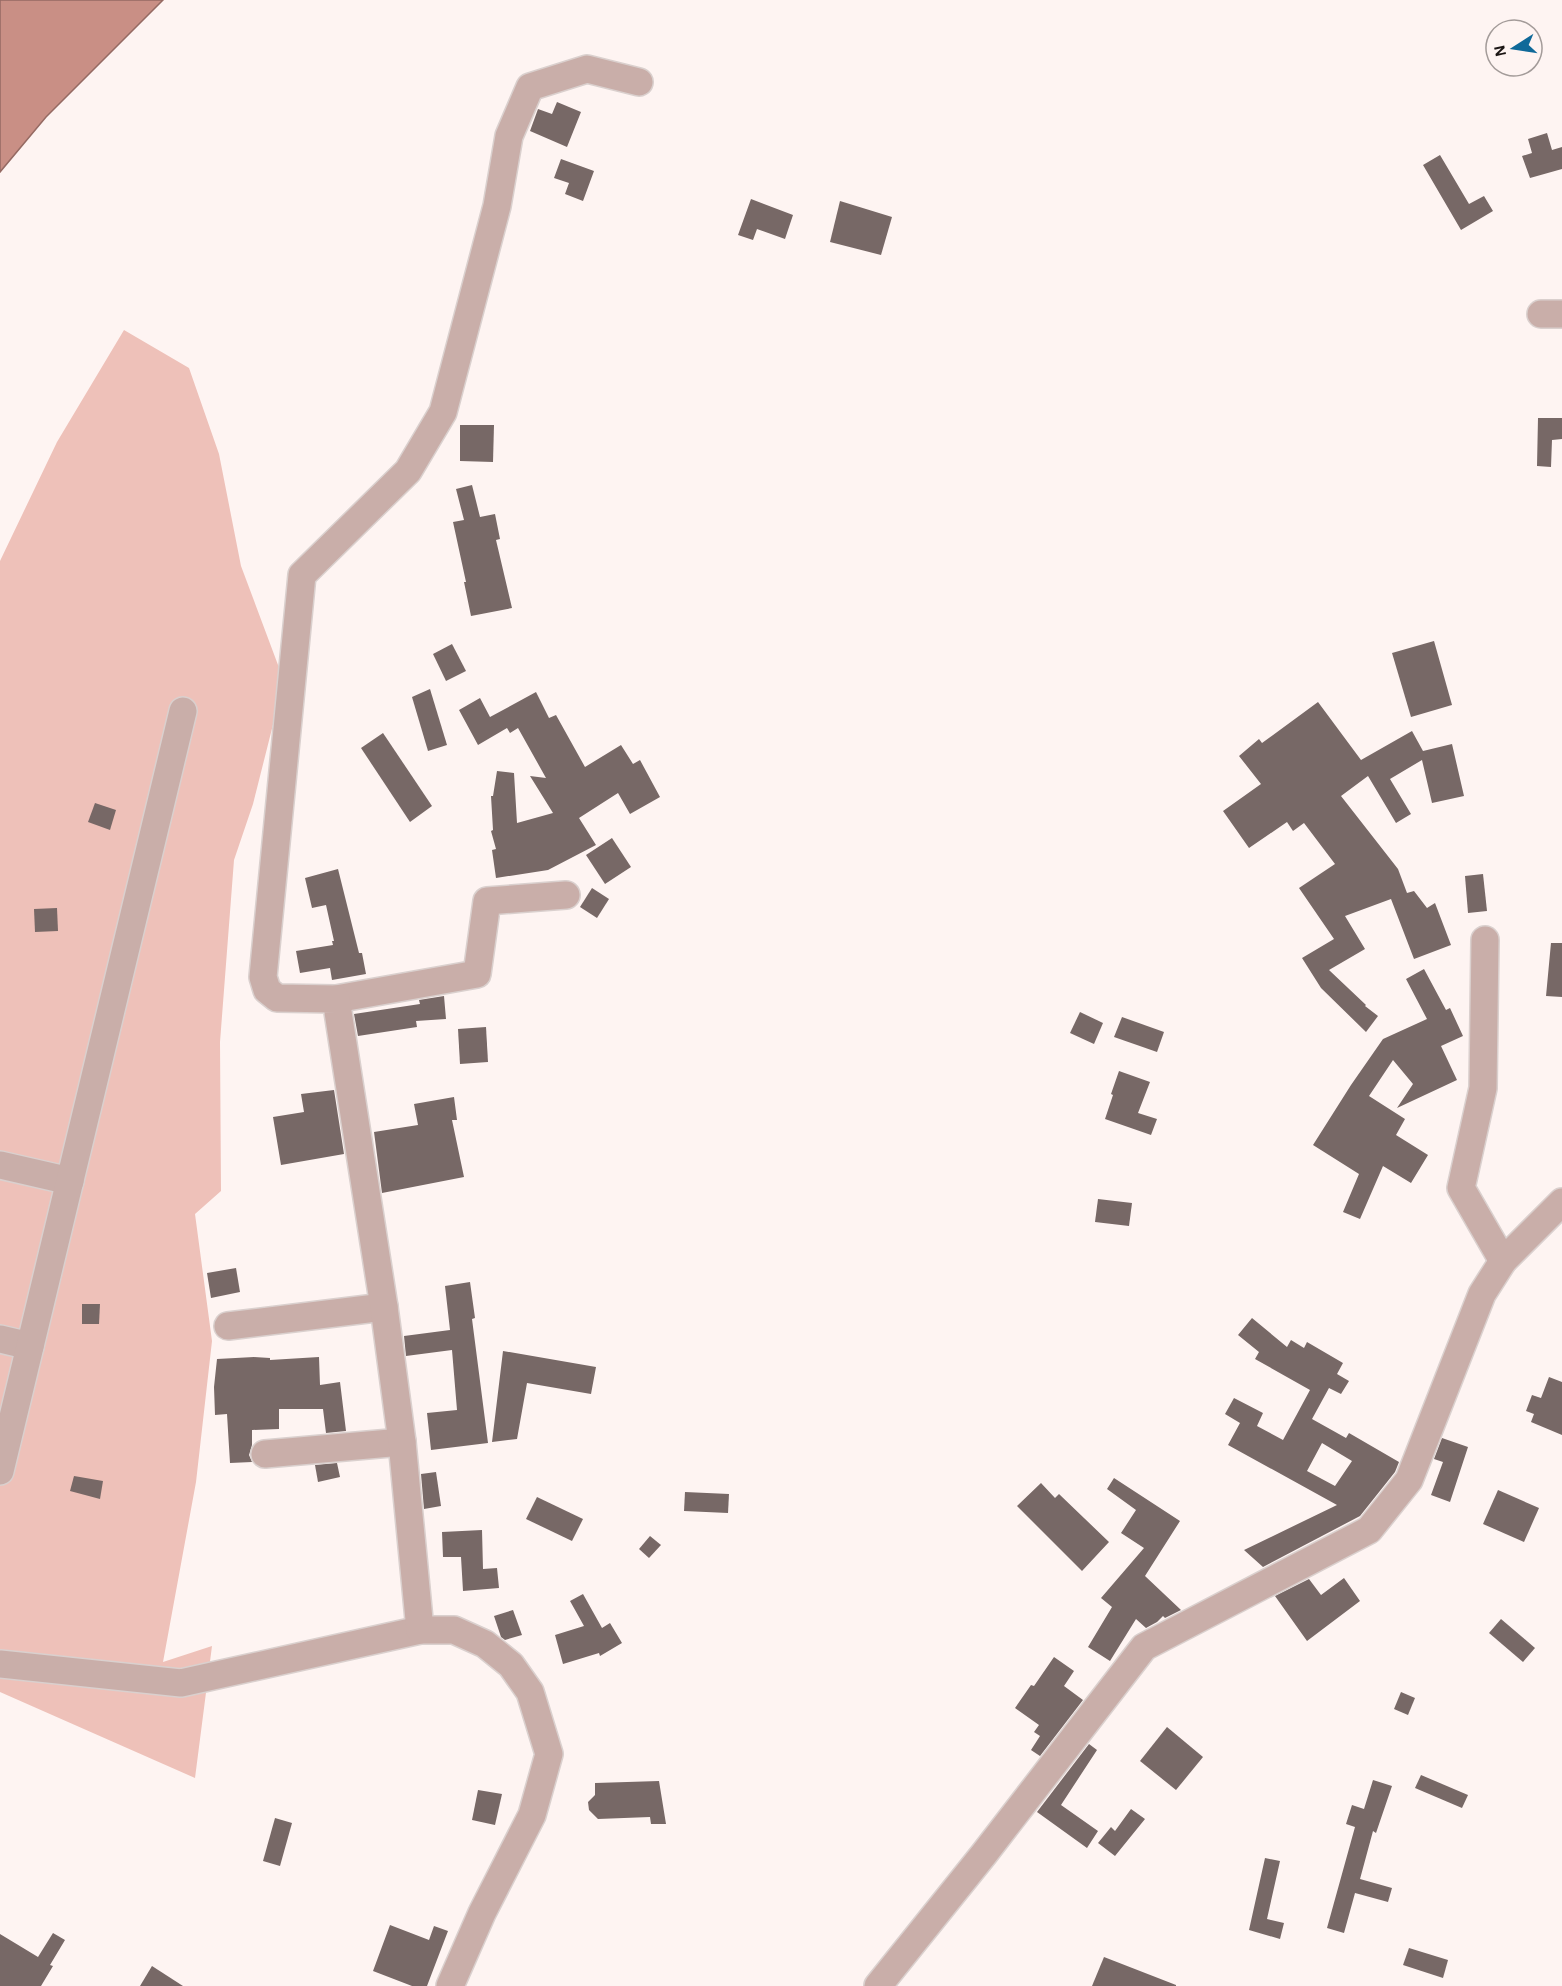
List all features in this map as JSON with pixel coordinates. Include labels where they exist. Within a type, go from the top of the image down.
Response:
[{"type":"street","points":[[566,895],[488,901],[477,974],[336,999],[277,998],[267,990],[263,977],[302,575],[408,471],[444,412],[496,206],[509,136],[530,87],[587,69],[639,82]]},
{"type":"street","points":[[0,1471],[183,711]]},
{"type":"street","points":[[1485,940],[1483,1088],[1461,1188],[1503,1261]]},
{"type":"street","points":[[336,999],[384,1307],[402,1442],[420,1630]]},
{"type":"street","points":[[0,1165],[70,1181]]},
{"type":"street","points":[[878,1986],[984,1854],[1144,1647],[1369,1530],[1409,1480],[1482,1294],[1503,1261],[1562,1202]]},
{"type":"street","points":[[228,1326],[384,1307]]},
{"type":"street","points":[[0,1339],[30,1346]]},
{"type":"street","points":[[265,1454],[402,1442]]},
{"type":"street","points":[[0,1664],[181,1683],[420,1630],[454,1630],[485,1644],[511,1665],[530,1692],[549,1754],[532,1815],[482,1913],[450,1986]]},
{"type":"shaded area","points":[[0,0],[163,0],[46,117],[0,172]]},
{"type":"shaded area","points":[[124,330],[189,368],[219,454],[241,566],[284,681],[253,804],[234,860],[220,1042],[221,1191],[195,1214],[212,1341],[196,1482],[163,1662],[212,1646],[195,1778],[0,1692],[0,561],[57,442]]},
{"type":"building","points":[[557,102],[581,112],[567,147],[530,131],[538,109],[552,114]]},
{"type":"building","points":[[1547,133],[1552,150],[1562,147],[1562,169],[1530,178],[1522,156],[1532,153],[1528,139]]},
{"type":"building","points":[[1440,155],[1469,204],[1484,196],[1493,211],[1461,230],[1423,165]]},
{"type":"building","points":[[561,159],[594,171],[583,201],[565,194],[569,183],[554,178]]},
{"type":"building","points":[[751,199],[793,215],[785,239],[757,229],[753,240],[738,235]]},
{"type":"building","points":[[840,201],[892,217],[881,255],[830,242]]},
{"type":"building","points":[[1538,418],[1562,418],[1562,439],[1552,440],[1551,467],[1537,466]]},
{"type":"building","points":[[460,425],[494,425],[493,462],[460,461]]},
{"type":"building","points":[[472,485],[480,517],[495,514],[500,539],[496,540],[512,608],[471,616],[453,522],[464,520],[456,489]]},
{"type":"building","points":[[1434,641],[1452,705],[1411,717],[1392,653]]},
{"type":"building","points":[[452,644],[466,671],[446,681],[433,654]]},
{"type":"building","points":[[430,689],[447,745],[428,751],[412,697]]},
{"type":"building","points":[[536,692],[549,718],[556,715],[585,767],[621,745],[633,764],[640,760],[660,797],[630,814],[618,793],[579,818],[596,845],[548,870],[496,878],[492,850],[496,849],[491,831],[493,830],[491,796],[493,796],[497,771],[514,773],[517,823],[553,813],[530,776],[546,778],[518,728],[510,733],[507,728],[478,745],[459,710],[480,698],[490,717]]},
{"type":"building","points":[[1318,702],[1361,760],[1412,731],[1423,751],[1452,744],[1464,796],[1432,803],[1422,760],[1390,779],[1411,814],[1396,823],[1368,776],[1341,796],[1398,869],[1407,893],[1414,891],[1427,908],[1435,903],[1451,945],[1414,959],[1391,899],[1345,916],[1365,949],[1329,970],[1378,1016],[1366,1032],[1321,988],[1302,958],[1334,939],[1299,888],[1335,864],[1304,823],[1293,831],[1287,822],[1249,848],[1223,811],[1261,784],[1239,756],[1259,739],[1262,743]]},
{"type":"building","points":[[383,733],[432,806],[410,822],[361,748]]},
{"type":"building","points":[[95,803],[116,810],[110,830],[88,822]]},
{"type":"building","points":[[612,838],[631,867],[605,884],[586,855]]},
{"type":"building","points":[[338,869],[366,974],[332,980],[330,968],[300,973],[296,951],[333,945],[326,905],[312,908],[305,878]]},
{"type":"building","points":[[1483,874],[1487,911],[1468,913],[1465,876]]},
{"type":"building","points":[[592,888],[609,899],[597,918],[580,907]]},
{"type":"building","points":[[57,908],[58,931],[35,932],[34,909]]},
{"type":"building","points":[[1551,943],[1562,943],[1562,997],[1546,996]]},
{"type":"building","points":[[1424,969],[1446,1010],[1450,1008],[1463,1036],[1441,1046],[1457,1080],[1397,1108],[1413,1084],[1393,1060],[1369,1096],[1405,1119],[1396,1135],[1428,1155],[1411,1183],[1383,1166],[1360,1219],[1343,1212],[1359,1174],[1313,1145],[1383,1039],[1427,1019],[1406,979]]},
{"type":"building","points":[[444,996],[446,1019],[416,1021],[417,1027],[358,1036],[354,1014],[420,1004],[419,1000]]},
{"type":"building","points":[[1080,1012],[1103,1023],[1094,1044],[1070,1033]]},
{"type":"building","points":[[1122,1017],[1164,1032],[1157,1052],[1114,1037]]},
{"type":"building","points":[[486,1027],[488,1062],[460,1064],[458,1029]]},
{"type":"building","points":[[1119,1071],[1150,1082],[1138,1113],[1157,1119],[1151,1135],[1105,1119]]},
{"type":"building","points":[[334,1090],[344,1154],[281,1165],[273,1117],[304,1112],[301,1094]]},
{"type":"building","points":[[454,1097],[457,1120],[452,1120],[464,1177],[382,1193],[374,1132],[418,1125],[414,1104]]},
{"type":"building","points":[[1098,1199],[1132,1203],[1129,1226],[1095,1222]]},
{"type":"building","points":[[236,1268],[240,1292],[211,1298],[207,1273]]},
{"type":"building","points":[[470,1282],[475,1318],[472,1319],[488,1443],[431,1450],[427,1413],[457,1410],[452,1350],[406,1356],[404,1336],[450,1330],[445,1286]]},
{"type":"building","points":[[82,1304],[100,1304],[99,1324],[82,1324]]},
{"type":"building","points":[[1252,1318],[1287,1347],[1291,1340],[1304,1348],[1307,1342],[1343,1363],[1337,1374],[1349,1381],[1341,1394],[1329,1388],[1312,1419],[1346,1438],[1349,1433],[1399,1462],[1395,1472],[1360,1516],[1263,1567],[1244,1550],[1337,1505],[1228,1445],[1240,1423],[1225,1414],[1234,1398],[1263,1413],[1257,1426],[1283,1440],[1310,1390],[1255,1359],[1259,1352],[1238,1335]],"holes":[[[1322,1443],[1352,1461],[1335,1486],[1307,1471]]]},
{"type":"building","points":[[503,1351],[596,1367],[591,1394],[527,1383],[517,1439],[492,1442]]},
{"type":"building","points":[[319,1357],[320,1385],[340,1382],[346,1431],[326,1433],[323,1409],[279,1409],[279,1429],[252,1430],[249,1455],[252,1462],[230,1463],[227,1414],[215,1415],[214,1387],[217,1359],[270,1358],[270,1360]]},
{"type":"building","points":[[1549,1377],[1562,1382],[1562,1435],[1531,1422],[1534,1414],[1526,1411],[1532,1395],[1541,1398]]},
{"type":"building","points":[[1442,1438],[1468,1447],[1450,1502],[1431,1495],[1443,1462],[1434,1459]]},
{"type":"building","points":[[337,1463],[340,1477],[318,1482],[315,1465]]},
{"type":"building","points":[[436,1472],[441,1506],[424,1509],[421,1474]]},
{"type":"building","points":[[74,1476],[103,1481],[100,1499],[70,1491]]},
{"type":"building","points":[[1114,1478],[1180,1521],[1145,1576],[1181,1610],[1165,1618],[1163,1616],[1146,1628],[1136,1619],[1110,1661],[1088,1647],[1112,1607],[1101,1598],[1144,1548],[1121,1533],[1136,1510],[1107,1489]]},
{"type":"building","points":[[1041,1483],[1055,1498],[1059,1494],[1109,1542],[1082,1571],[1017,1506]]},
{"type":"building","points":[[1498,1490],[1539,1508],[1524,1542],[1483,1524]]},
{"type":"building","points":[[685,1492],[729,1494],[728,1513],[684,1511]]},
{"type":"building","points":[[537,1497],[583,1519],[572,1541],[526,1519]]},
{"type":"building","points":[[482,1530],[483,1569],[497,1568],[499,1588],[463,1591],[461,1557],[443,1557],[442,1532]]},
{"type":"building","points":[[650,1536],[661,1545],[649,1558],[639,1549]]},
{"type":"building","points":[[1344,1578],[1360,1601],[1307,1641],[1275,1596],[1309,1579],[1321,1595]]},
{"type":"building","points":[[583,1594],[602,1628],[610,1623],[622,1643],[600,1656],[599,1653],[563,1664],[555,1635],[584,1626],[570,1601]]},
{"type":"building","points":[[513,1610],[522,1635],[505,1640],[501,1637],[494,1616]]},
{"type":"building","points":[[1501,1619],[1535,1648],[1523,1662],[1489,1633]]},
{"type":"building","points":[[1054,1657],[1074,1671],[1064,1686],[1083,1700],[1040,1756],[1031,1750],[1040,1736],[1034,1732],[1039,1725],[1015,1708]]},
{"type":"building","points":[[1401,1692],[1415,1698],[1408,1715],[1394,1709]]},
{"type":"building","points":[[1167,1727],[1203,1757],[1176,1790],[1140,1761]]},
{"type":"building","points":[[1089,1744],[1097,1750],[1061,1805],[1098,1831],[1087,1848],[1037,1812]]},
{"type":"building","points":[[1421,1775],[1468,1795],[1462,1808],[1415,1788]]},
{"type":"building","points":[[1373,1780],[1392,1786],[1376,1833],[1373,1831],[1360,1879],[1392,1888],[1388,1902],[1355,1893],[1344,1933],[1327,1928],[1355,1827],[1346,1824],[1352,1805],[1364,1809]]},
{"type":"building","points":[[659,1781],[666,1824],[651,1824],[650,1817],[598,1819],[589,1810],[588,1802],[595,1795],[595,1783]]},
{"type":"building","points":[[478,1790],[502,1794],[495,1825],[472,1820]]},
{"type":"building","points":[[1131,1809],[1145,1819],[1115,1856],[1098,1843],[1111,1827],[1115,1831]]},
{"type":"building","points":[[275,1818],[292,1823],[280,1866],[263,1861]]},
{"type":"building","points":[[1265,1858],[1280,1861],[1267,1919],[1284,1923],[1280,1939],[1249,1930]]},
{"type":"building","points":[[390,1925],[429,1940],[434,1926],[448,1931],[427,1986],[412,1986],[373,1971]]},
{"type":"building","points":[[53,1933],[65,1940],[41,1986],[0,1986],[0,1934],[38,1957]]},
{"type":"building","points":[[1409,1948],[1448,1960],[1443,1978],[1403,1965]]},
{"type":"building","points":[[1104,1957],[1176,1985],[1176,1986],[1092,1986]]},
{"type":"building","points":[[152,1966],[183,1986],[140,1986]]}]
